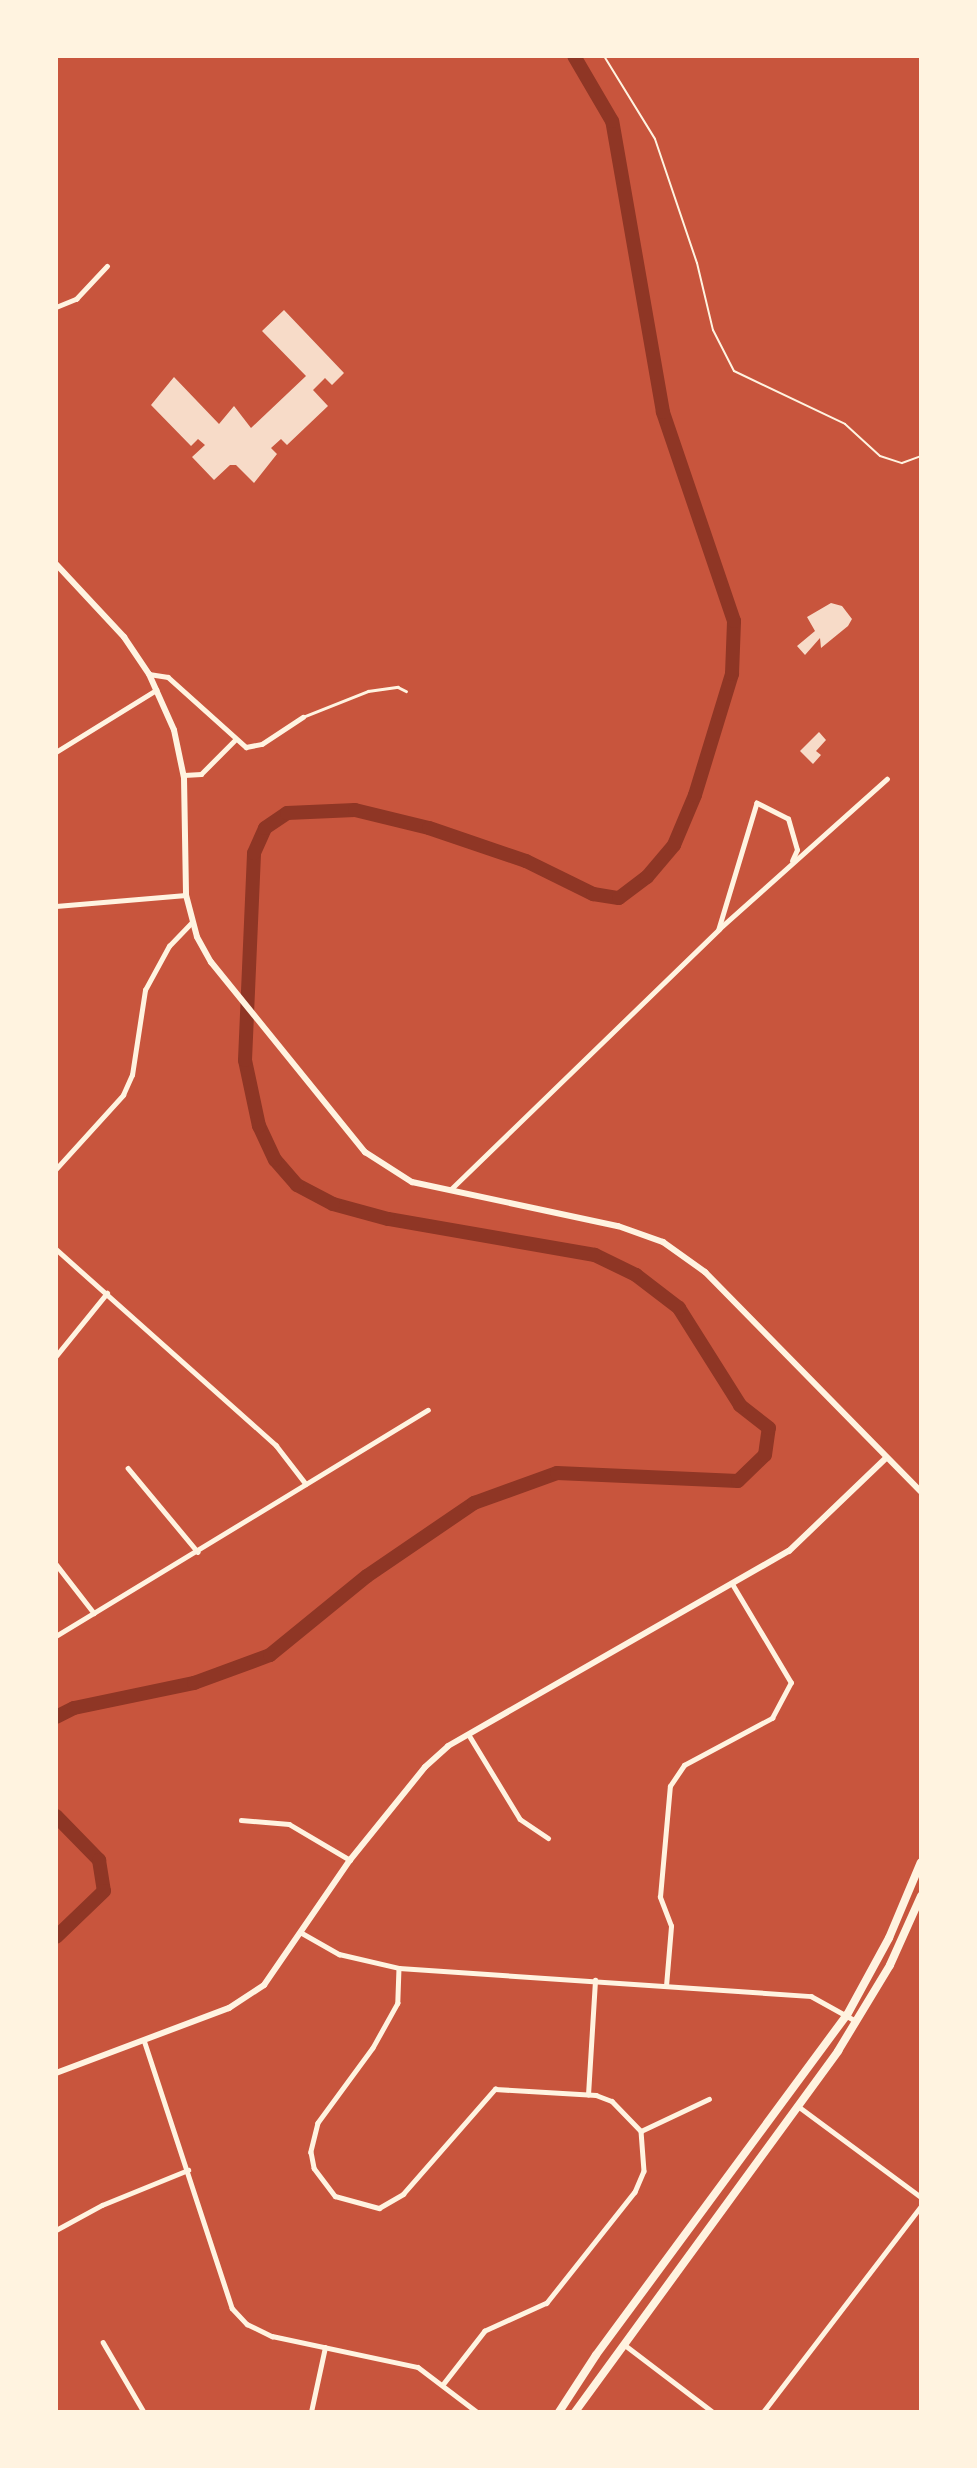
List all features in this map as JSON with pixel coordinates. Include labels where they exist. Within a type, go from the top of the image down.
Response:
[{"type":"main road","points":[[559,2412],[596,2355],[847,2015],[889,1938],[921,1862]]},
{"type":"main road","points":[[575,2412],[622,2342],[857,2022],[890,1965],[921,1896]]},
{"type":"street","points":[[56,307],[76,299],[107,266]]},
{"type":"street","points":[[56,564],[111,619],[149,674],[174,730],[184,775],[186,895],[191,923],[218,971],[380,1165],[398,1178],[447,1192],[618,1226],[663,1242],[705,1272],[921,1492]]},
{"type":"street","points":[[149,674],[168,677],[234,741],[246,747],[262,744],[303,717]]},
{"type":"street","points":[[56,752],[157,689]]},
{"type":"street","points":[[184,775],[201,774],[234,741]]},
{"type":"street","points":[[447,1192],[719,929],[792,861],[887,779]]},
{"type":"street","points":[[719,929],[757,803],[788,819],[797,850],[792,861]]},
{"type":"street","points":[[56,906],[186,895]]},
{"type":"street","points":[[56,1170],[123,1095],[132,1075],[145,990],[169,946],[191,923]]},
{"type":"street","points":[[56,1249],[284,1453],[306,1484]]},
{"type":"street","points":[[56,1356],[107,1293]]},
{"type":"street","points":[[56,1636],[428,1410]]},
{"type":"street","points":[[56,2073],[229,2008],[264,1985],[351,1860],[425,1767],[468,1734],[789,1551],[886,1458]]},
{"type":"street","points":[[128,1468],[198,1552]]},
{"type":"street","points":[[56,1564],[94,1613]]},
{"type":"street","points":[[666,1986],[671,1926],[660,1897],[670,1786],[684,1765],[772,1718],[791,1682],[732,1584]]},
{"type":"street","points":[[468,1734],[520,1819],[548,1838]]},
{"type":"street","points":[[241,1820],[289,1824],[351,1860]]},
{"type":"street","points":[[302,1933],[339,1954],[399,1968],[811,1996],[857,2022]]},
{"type":"street","points":[[399,1968],[398,2003],[373,2048],[318,2123],[311,2152],[314,2168],[335,2196],[379,2208],[403,2194],[495,2089],[588,2095],[612,2101],[640,2131],[644,2171],[627,2202],[547,2303],[485,2331],[443,2385]]},
{"type":"street","points":[[588,2095],[596,1980]]},
{"type":"street","points":[[144,2040],[232,2308],[247,2323],[272,2336],[418,2367],[477,2412]]},
{"type":"street","points":[[640,2131],[709,2099]]},
{"type":"street","points":[[798,2105],[921,2197]]},
{"type":"street","points":[[56,2230],[102,2205],[188,2170]]},
{"type":"street","points":[[763,2412],[921,2206]]},
{"type":"street","points":[[103,2342],[144,2412]]},
{"type":"street","points":[[622,2342],[713,2412]]},
{"type":"street","points":[[311,2412],[324,2347]]},
{"type":"lane","points":[[303,717],[368,691],[398,687],[407,691]]},
{"type":"path","points":[[604,56],[655,139],[697,263],[713,330],[734,371],[845,424],[880,456],[902,463],[921,456]]},
{"type":"building","points":[[284,310],[344,373],[332,385],[325,378],[313,390],[328,406],[287,445],[281,439],[271,448],[277,454],[254,483],[236,465],[230,465],[214,480],[192,457],[205,445],[198,439],[191,446],[151,405],[174,377],[219,424],[234,406],[251,428],[306,376],[262,331]]},
{"type":"building","points":[[831,603],[842,606],[852,619],[848,626],[821,648],[820,638],[805,655],[797,646],[815,631],[807,617]]},
{"type":"building","points":[[819,732],[826,740],[816,751],[821,755],[813,764],[800,751]]},
{"type":"waterway","points":[[56,1717],[74,1708],[194,1683],[270,1655],[367,1576],[474,1503],[557,1473],[738,1481],[765,1455],[769,1428],[740,1405],[679,1308],[636,1275],[595,1255],[388,1219],[333,1204],[297,1185],[275,1160],[259,1126],[245,1060],[254,853],[265,828],[287,813],[355,810],[429,828],[526,861],[593,894],[619,898],[647,877],[674,845],[695,795],[732,674],[734,621],[663,412],[612,121],[574,56]]},
{"type":"waterway","points":[[56,1816],[99,1860],[104,1891],[56,1937]]}]
